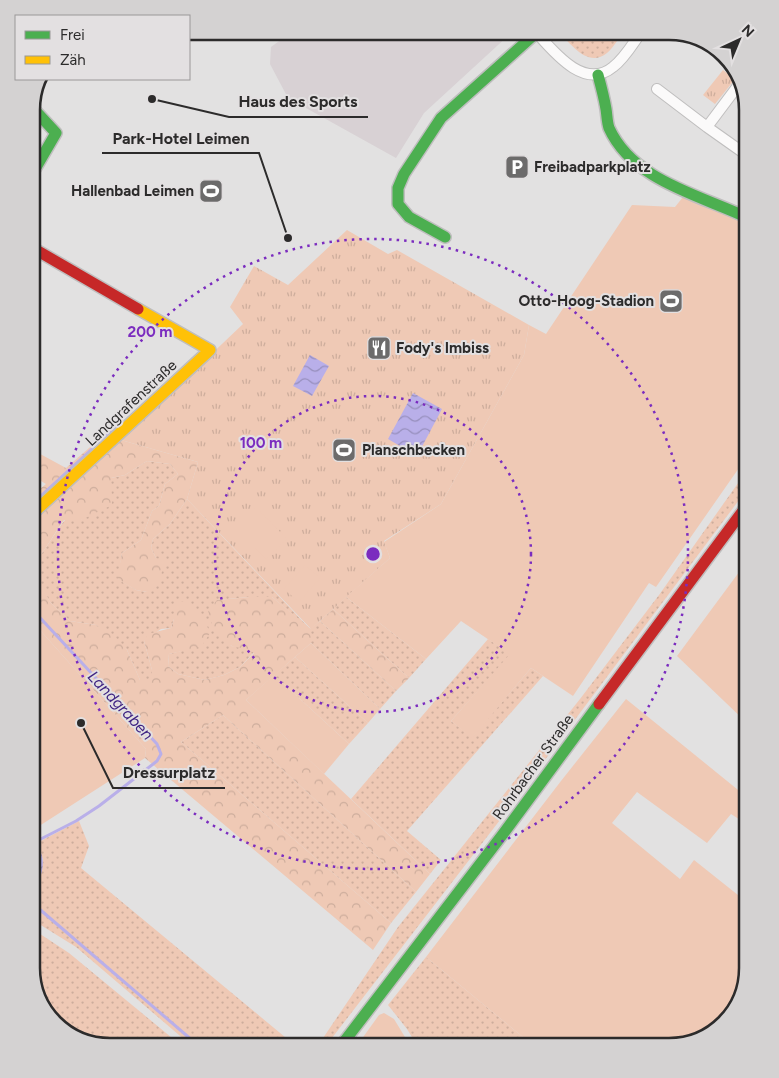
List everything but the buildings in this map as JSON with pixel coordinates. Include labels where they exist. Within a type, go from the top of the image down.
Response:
[{"type":"street","points":[[445,238],[409,217],[398,204],[398,188],[404,174],[441,118],[527,40]]},
{"type":"street","points":[[544,40],[574,69],[587,74],[598,74],[609,71],[615,66],[635,40]]},
{"type":"street","points":[[598,74],[608,125],[619,144],[634,162],[663,180],[739,212]]},
{"type":"street","points":[[656,89],[739,150]]},
{"type":"street","points":[[707,127],[736,89]]},
{"type":"street","points":[[40,115],[56,133],[40,161]]},
{"type":"street","name":"Landgrafenstraße","points":[[40,252],[210,350],[40,507]]},
{"type":"street","name":"Rohrbacher Straße","points":[[347,1038],[503,834],[739,516]]},
{"type":"shaded area","points":[[281,40],[503,40],[424,113],[396,158],[288,98],[270,64],[271,47]]},
{"type":"green space","points":[[567,40],[618,40],[607,53],[600,57],[586,56]]},
{"type":"green space","points":[[723,70],[730,75],[733,81],[715,104],[703,95]]},
{"type":"green space","points":[[683,197],[739,220],[739,468],[656,587],[649,583],[573,696],[531,668],[472,738],[451,721],[510,654],[461,621],[426,659],[346,597],[390,558],[384,542],[441,504],[524,355],[529,325],[546,334],[632,205],[675,207]]},
{"type":"green space","points":[[347,230],[388,254],[397,250],[529,325],[524,355],[441,504],[384,541],[390,558],[311,629],[187,499],[198,462],[121,440],[243,324],[230,307],[254,266],[288,285]]},
{"type":"green space","points":[[112,428],[121,440],[198,462],[187,499],[170,524],[153,539],[151,548],[156,558],[166,561],[156,587],[147,592],[136,590],[117,579],[122,553],[141,540],[152,511],[159,506],[165,484],[178,474],[170,464],[147,461],[125,475],[111,478],[112,505],[81,520],[64,520],[40,555],[40,489],[46,484],[40,480],[40,454],[66,468]]},
{"type":"green space","points":[[147,461],[170,464],[178,474],[165,484],[159,506],[152,511],[141,540],[122,553],[118,579],[136,590],[147,592],[156,558],[151,548],[153,539],[170,524],[187,499],[310,629],[272,597],[217,600],[231,646],[245,647],[254,652],[240,667],[224,675],[205,680],[178,674],[168,666],[169,654],[181,651],[174,619],[171,628],[161,629],[144,641],[152,670],[152,680],[140,680],[127,650],[96,625],[70,621],[50,602],[40,584],[40,555],[65,520],[81,520],[111,484],[111,478],[125,475]]},
{"type":"green space","points":[[739,482],[739,500],[500,820],[332,1038],[323,1038],[398,927],[580,699],[659,595]]},
{"type":"green space","points":[[256,507],[287,539],[266,559],[235,528]]},
{"type":"green space","points":[[305,565],[320,578],[299,602],[284,589]]},
{"type":"green space","points":[[739,572],[739,715],[677,656]]},
{"type":"green space","points":[[40,583],[50,602],[70,621],[96,625],[115,637],[127,650],[140,680],[152,680],[152,670],[144,641],[148,634],[171,628],[175,604],[184,601],[204,619],[210,633],[201,647],[169,654],[168,666],[178,674],[205,680],[224,675],[240,667],[254,653],[245,648],[227,644],[213,626],[208,611],[217,600],[272,597],[311,629],[311,643],[246,700],[430,874],[416,892],[223,715],[181,742],[391,923],[373,950],[145,758],[146,749],[40,630]]},
{"type":"green space","points":[[346,597],[426,659],[409,678],[333,609]]},
{"type":"green space","points":[[333,609],[409,678],[396,691],[320,621]]},
{"type":"green space","points":[[320,621],[396,691],[380,709],[311,643],[310,629]]},
{"type":"green space","points":[[40,630],[146,749],[145,758],[40,826]]},
{"type":"green space","points":[[488,639],[511,654],[451,721],[472,737],[531,668],[543,676],[407,831],[441,860],[430,874],[351,799]]},
{"type":"green space","points":[[311,643],[380,709],[368,723],[295,657]]},
{"type":"green space","points":[[295,657],[368,723],[349,744],[274,675]]},
{"type":"green space","points":[[274,675],[349,744],[324,774],[246,700]]},
{"type":"green space","points":[[626,699],[739,791],[739,819],[731,814],[707,843],[637,792],[612,823],[680,879],[694,860],[739,896],[739,968],[737,986],[725,1011],[704,1029],[687,1036],[669,1038],[524,1038],[426,957]]},
{"type":"green space","points":[[223,715],[416,892],[391,923],[181,742]]},
{"type":"green space","points":[[79,821],[89,846],[81,868],[286,1038],[182,1038],[76,947],[40,925],[40,872],[43,859],[40,854],[40,841]]},
{"type":"green space","points":[[40,934],[69,953],[172,1038],[96,1037],[67,1024],[54,1011],[42,986]]},
{"type":"green space","points":[[426,957],[524,1038],[412,1038],[388,1005]]},
{"type":"green space","points":[[384,1013],[394,1019],[406,1038],[362,1038],[379,1015]]},
{"type":"water","points":[[310,355],[329,366],[312,396],[293,386]]},
{"type":"water","points":[[413,393],[442,409],[417,456],[388,439]]},
{"type":"water","name":"Planschbecken","points":[[351,441],[353,449],[343,453],[344,456],[337,459],[334,452],[344,449],[342,444]]},
{"type":"water","points":[[40,853],[43,863],[40,876]]},
{"type":"waterway","name":"Landgraben","points":[[40,497],[117,426]]},
{"type":"waterway","name":"Landgraben","points":[[40,618],[157,744],[161,754],[157,761],[99,806],[76,821],[40,839]]},
{"type":"waterway","points":[[40,910],[190,1038]]},
{"type":"traffic: fast","points":[[445,237],[409,217],[398,204],[398,188],[404,174],[441,118],[528,40]]},
{"type":"traffic: fast","points":[[598,75],[609,128],[620,146],[634,161],[651,174],[669,184],[739,214]]},
{"type":"traffic: fast","points":[[40,116],[56,133],[40,161]]},
{"type":"traffic: fast","points":[[347,1038],[503,834],[599,704]]},
{"type":"traffic: slow","points":[[40,507],[210,350],[138,309]]},
{"type":"traffic: jam","points":[[40,252],[138,309]]},
{"type":"traffic: jam","points":[[599,704],[739,516]]},
{"type":"place","name":"Haus des Sports","points":[[152,99]]},
{"type":"place","name":"Freibadparkplatz","points":[[517,167]]},
{"type":"place","name":"Hallenbad Leimen","points":[[211,191]]},
{"type":"place","name":"Park-Hotel Leimen","points":[[288,238]]},
{"type":"place","name":"Otto-Hoog-Stadion","points":[[671,301]]},
{"type":"place","name":"Fody's Imbiss","points":[[379,348]]},
{"type":"place","name":"Planschbecken","points":[[344,450]]},
{"type":"place","name":"Dressurplatz","points":[[81,723]]}]
